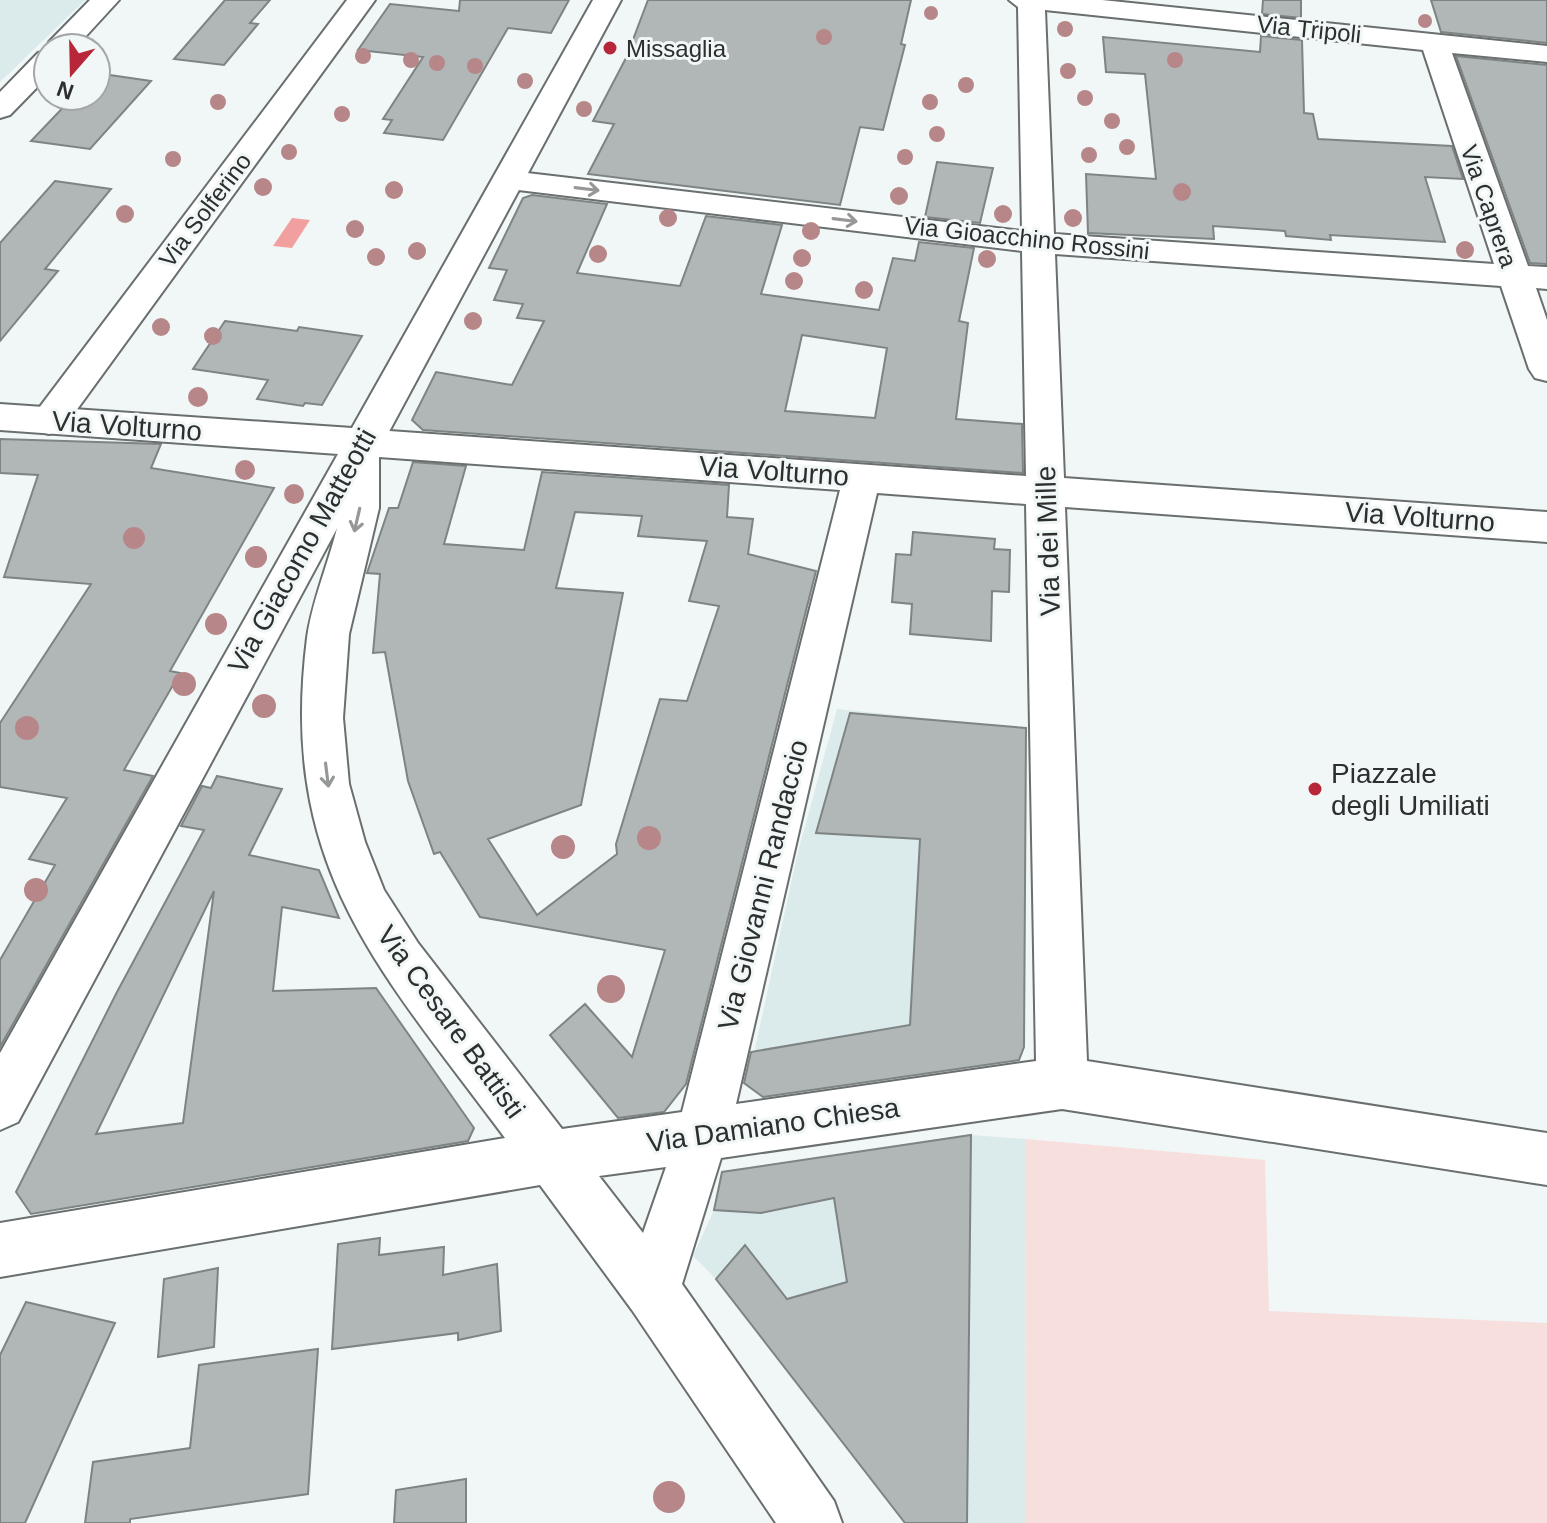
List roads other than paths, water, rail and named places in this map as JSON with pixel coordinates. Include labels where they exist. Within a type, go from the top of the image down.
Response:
[{"type":"street","points":[[74,32],[105,0]]},
{"type":"street","name":"Via Solferino","points":[[49,421],[361,0]]},
{"type":"street","name":"Via Giacomo Matteotti","points":[[0,1104],[361,442],[510,180],[607,0]]},
{"type":"street","name":"Via Tripoli","points":[[1023,0],[1547,54]]},
{"type":"street","name":"Via dei Mille","points":[[1031,0],[1062,1083]]},
{"type":"street","name":"Via Caprera","points":[[1434,42],[1547,369]]},
{"type":"street","points":[[0,109],[32,76]]},
{"type":"street","name":"Via Gioacchino Rossini","points":[[510,180],[1038,243],[1547,278]]},
{"type":"street","name":"Via Volturno","points":[[0,417],[1047,489],[1547,527]]},
{"type":"street","name":"Via Cesare Battisti","points":[[361,442],[360,508],[328,634],[321,718],[327,784],[342,842],[365,902],[401,959],[652,1290],[812,1523]]},
{"type":"street","name":"Via Giovanni Randaccio","points":[[652,1290],[702,1136],[862,477]]},
{"type":"street","name":"Via Damiano Chiesa","points":[[0,1250],[550,1157],[1062,1083],[1547,1159]]},
{"type":"place","name":"Missaglia","points":[[610,48]]},
{"type":"place","name":"Piazzale degli Umiliati","points":[[1315,789]]}]
